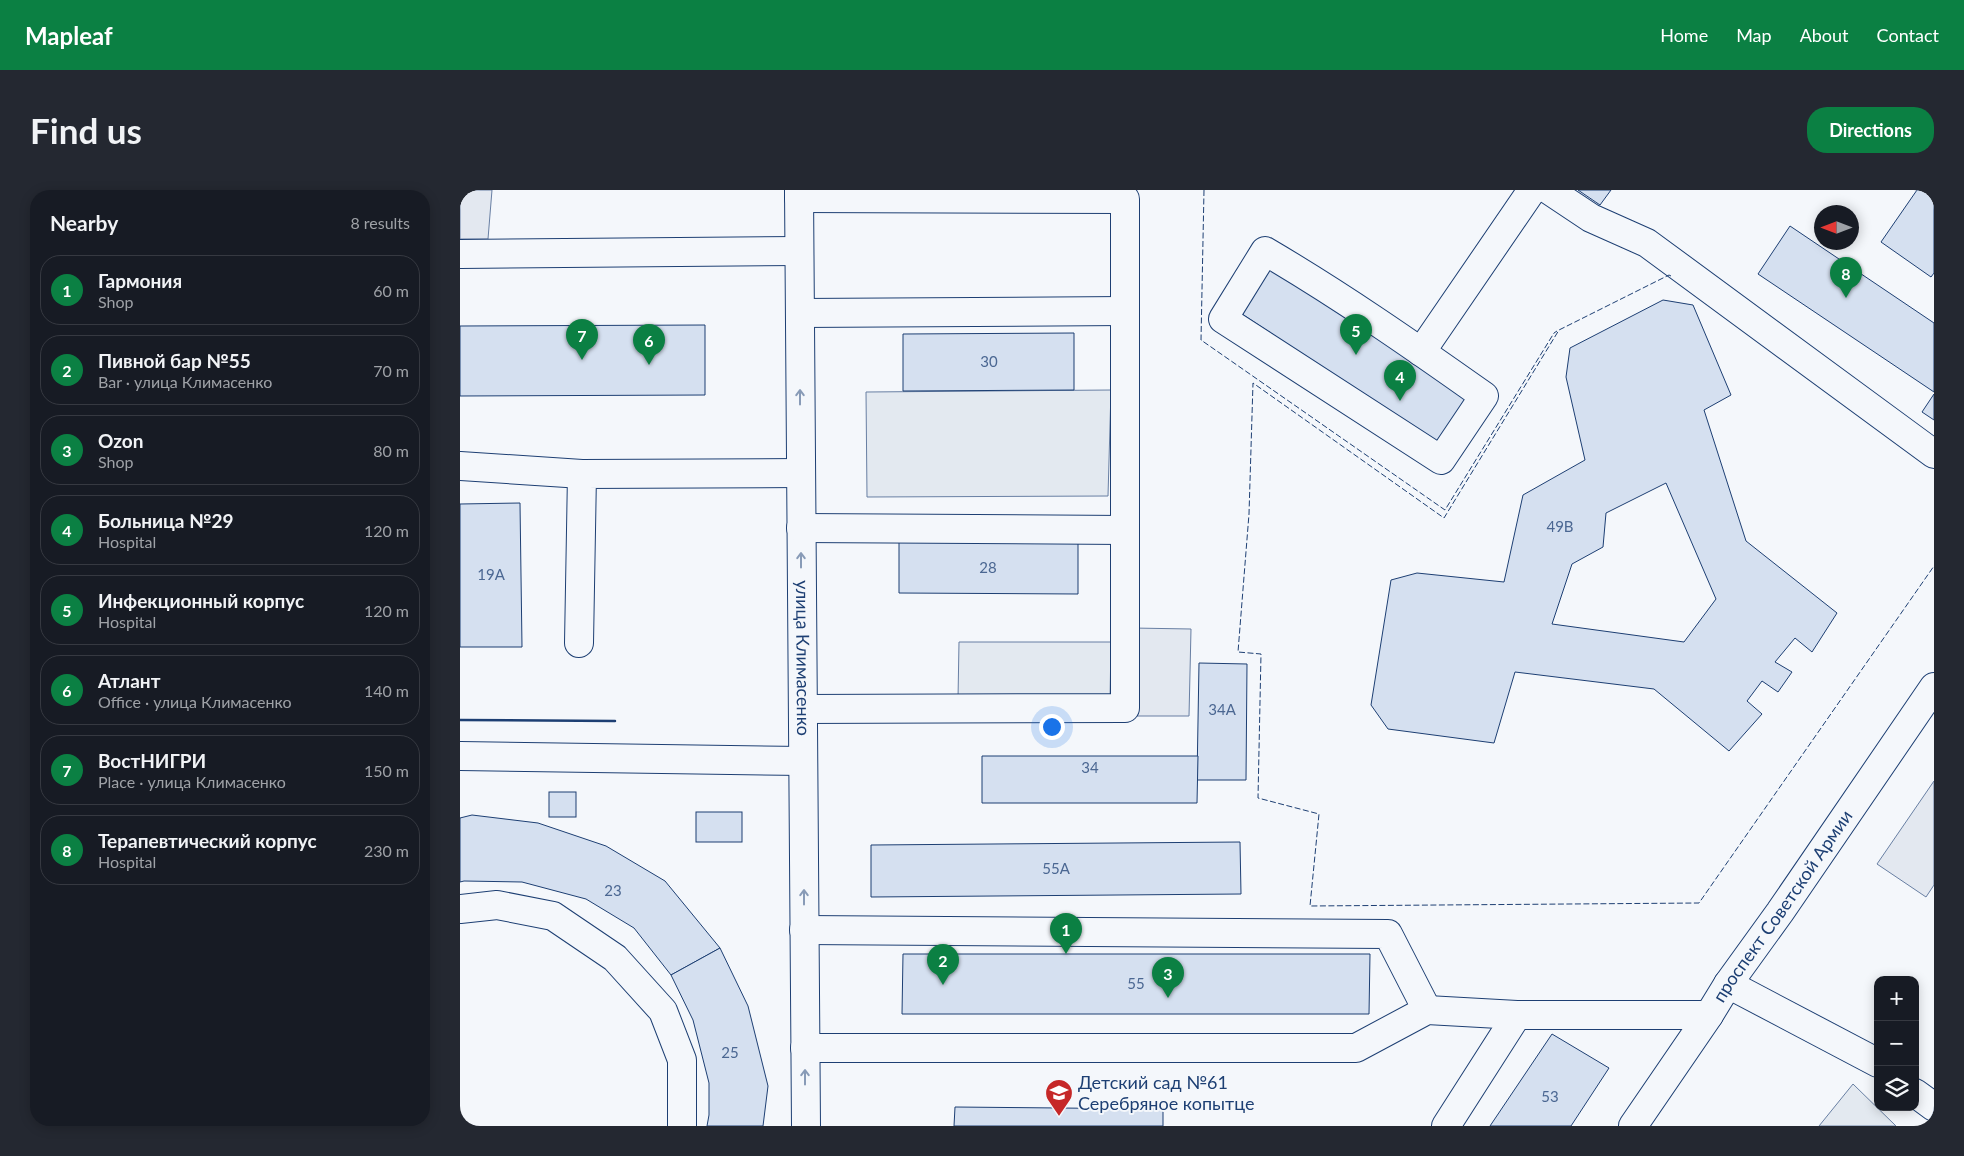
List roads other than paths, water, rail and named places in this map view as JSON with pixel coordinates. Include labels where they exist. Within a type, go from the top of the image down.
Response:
[{"type":"street","points":[[1421,352],[1532,190]]},
{"type":"street","points":[[1549,190],[1592,218],[1647,243],[1934,454]]},
{"type":"street","points":[[799,194],[1125,199],[1125,708],[802,709]]},
{"type":"street","name":"улица Климасенко","points":[[799,194],[806,1126]]},
{"type":"street","points":[[460,254],[799,251]]},
{"type":"street","points":[[1265,251],[1421,352],[1484,396],[1441,460],[1223,319],[1265,251]]},
{"type":"street","points":[[800,313],[1125,311]]},
{"type":"street","points":[[460,466],[582,474],[801,473]]},
{"type":"street","points":[[579,643],[582,474]]},
{"type":"street","points":[[801,528],[1125,530]]},
{"type":"street","name":"проспект Советской Армии","points":[[1633,1126],[1728,984],[1780,912],[1934,688]]},
{"type":"street","points":[[460,756],[803,761]]},
{"type":"street","points":[[460,909],[497,905],[553,916],[615,958],[663,1011],[682,1060],[682,1126]]},
{"type":"street","points":[[804,930],[1388,934],[1427,1010]]},
{"type":"street","points":[[1728,984],[1874,1061]]},
{"type":"street","points":[[805,1048],[1356,1048],[1427,1010],[1518,1015],[1709,1015]]},
{"type":"street","points":[[1446,1126],[1518,1015]]},
{"type":"street","points":[[1919,1096],[1934,1107]]},
{"type":"place","name":"Терапевтический корпус","points":[[1846,298]]},
{"type":"place","name":"Инфекционный корпус","points":[[1356,355]]},
{"type":"place","name":"ВостНИГРИ","points":[[582,360]]},
{"type":"place","name":"Атлант","points":[[649,365]]},
{"type":"place","name":"Больница №29","points":[[1400,401]]},
{"type":"place","name":"Гармония","points":[[1066,954]]},
{"type":"place","name":"Пивной бар №55","points":[[943,985]]},
{"type":"place","name":"Ozon","points":[[1168,998]]},
{"type":"place","name":"Детский сад №61 Серебряное копытце","points":[[1059,1117]]}]
